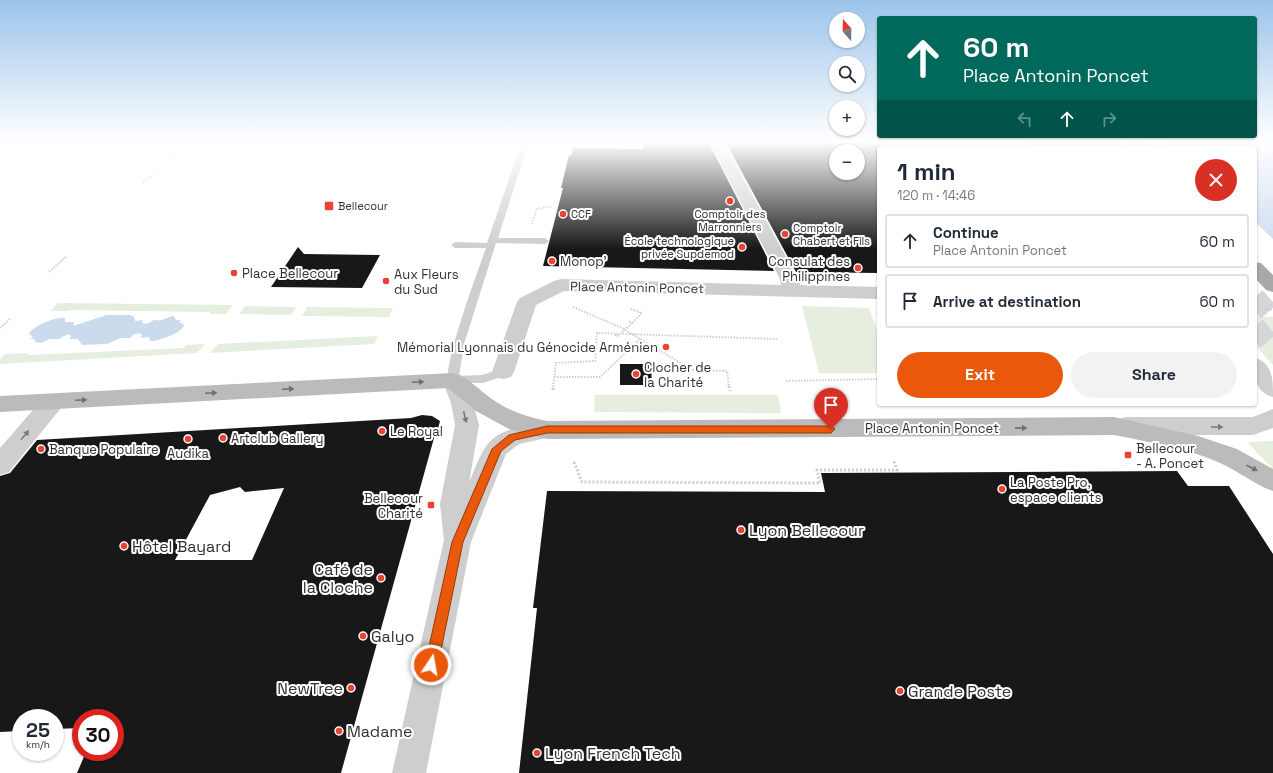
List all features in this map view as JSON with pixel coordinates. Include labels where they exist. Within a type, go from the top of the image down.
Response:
[{"type":"main road","points":[[1257,269],[1273,286]]},
{"type":"main road","points":[[0,404],[453,380]]},
{"type":"main road","name":"Place Antonin Poncet","points":[[453,380],[484,405],[517,423],[547,430],[1114,426],[1190,442],[1228,456],[1273,481]]},
{"type":"street","points":[[735,177],[790,279],[792,291]]},
{"type":"street","name":"Place Antonin Poncet","points":[[503,372],[527,302],[561,285],[877,293]]},
{"type":"street","points":[[1257,368],[1273,389]]},
{"type":"street","points":[[453,380],[462,402],[467,425],[453,504],[457,542]]},
{"type":"street","points":[[0,465],[53,402]]},
{"type":"street","points":[[1114,426],[1253,426],[1269,421],[1273,417]]},
{"type":"street","points":[[409,773],[457,542],[496,449],[512,437],[547,430]]},
{"type":"lane","points":[[453,380],[459,344],[513,177]]},
{"type":"lane","points":[[455,245],[545,241]]},
{"type":"lane","name":"Place Antonin Poncet","points":[[453,380],[483,379],[503,372]]},
{"type":"path","points":[[143,183],[150,177]]},
{"type":"path","points":[[532,224],[537,208],[551,208]]},
{"type":"path","points":[[49,272],[67,256]]},
{"type":"path","points":[[568,305],[625,330],[692,370],[727,371],[730,390]]},
{"type":"path","points":[[1257,309],[1273,310]]},
{"type":"path","points":[[614,335],[618,336],[625,330],[642,313],[639,312]]},
{"type":"path","points":[[0,328],[10,319]]},
{"type":"path","points":[[553,390],[556,363],[595,361],[597,333],[778,339]]},
{"type":"path","points":[[554,377],[600,377],[640,339]]},
{"type":"path","points":[[786,381],[877,379]]},
{"type":"path","points":[[574,462],[582,482],[820,483],[817,470],[896,470],[894,461]]},
{"type":"green space","points":[[58,303],[233,305],[226,314],[210,314],[210,312],[50,311]]},
{"type":"green space","points":[[245,306],[296,307],[291,315],[239,314]]},
{"type":"green space","points":[[802,306],[869,308],[877,330],[877,373],[819,373]]},
{"type":"green space","points":[[307,307],[393,308],[389,317],[302,316]]},
{"type":"green space","points":[[1257,317],[1273,317],[1273,365],[1257,347]]},
{"type":"green space","points":[[378,336],[374,344],[210,353],[218,344]]},
{"type":"green space","points":[[205,344],[197,353],[0,364],[0,359],[5,354],[28,353],[27,355],[184,348],[186,345]]},
{"type":"green space","points":[[595,395],[778,395],[781,413],[594,412]]},
{"type":"green space","points":[[1273,441],[1273,469],[1247,442]]},
{"type":"water","points":[[1257,177],[1273,177],[1273,239],[1257,224]]},
{"type":"water","points":[[107,315],[130,315],[134,317],[135,321],[143,320],[142,323],[146,324],[154,320],[174,316],[176,320],[181,320],[179,322],[184,326],[174,334],[163,339],[153,341],[150,341],[149,337],[140,338],[142,335],[139,333],[130,338],[121,338],[107,344],[82,345],[78,339],[70,339],[71,336],[68,334],[59,339],[50,339],[41,343],[35,342],[35,339],[30,339],[33,337],[29,334],[31,331],[51,320],[65,318],[65,322],[74,322],[73,325],[76,325]]},
{"type":"building","points":[[564,177],[726,177],[774,271],[543,266],[563,188],[561,188]]},
{"type":"building","points":[[745,177],[829,177],[829,180],[865,180],[865,177],[877,177],[877,273],[796,272]]},
{"type":"building","points":[[298,247],[304,254],[380,255],[362,288],[271,287]]},
{"type":"building","name":"Clocher de la Charité","points":[[620,364],[651,364],[652,385],[620,385]]},
{"type":"building","points":[[422,415],[432,416],[440,421],[341,773],[77,773],[82,761],[124,761],[124,709],[72,709],[72,728],[64,729],[64,709],[12,709],[12,731],[0,732],[0,476],[10,473],[37,440],[411,418]],"holes":[[[240,487],[245,492],[284,488],[252,560],[175,560],[210,495]]]},
{"type":"building","name":"Grande Poste","points":[[1177,471],[1188,486],[1229,486],[1273,554],[1273,773],[519,773],[537,608],[533,608],[547,491],[825,492],[821,473]]},
{"type":"tunnel","points":[[1257,299],[1273,317]]},
{"type":"tunnel","points":[[1257,328],[1273,347]]},
{"type":"place","name":"Comptoir des Marronniers","points":[[730,201]]},
{"type":"place","name":"Bellecour","points":[[329,206]]},
{"type":"place","name":"CCF","points":[[563,214]]},
{"type":"place","name":"Comptoir Chabert et Fils","points":[[785,234]]},
{"type":"place","name":"École technologique privée Supdemod","points":[[742,247]]},
{"type":"place","name":"Monop'","points":[[552,261]]},
{"type":"place","name":"Consulat des Philippines","points":[[858,268]]},
{"type":"place","name":"Place Bellecour","points":[[234,273]]},
{"type":"place","name":"Aux Fleurs du Sud","points":[[386,281]]},
{"type":"place","name":"Mémorial Lyonnais du Génocide Arménien","points":[[666,347]]},
{"type":"place","name":"Clocher de la Charité","points":[[636,374]]},
{"type":"place","name":"Le Royal","points":[[382,431]]},
{"type":"place","name":"Artclub Gallery","points":[[223,438]]},
{"type":"place","name":"Audika","points":[[188,439]]},
{"type":"place","name":"Banque Populaire","points":[[41,449]]},
{"type":"place","name":"Bellecour - A. Poncet","points":[[1128,455]]},
{"type":"place","name":"La Poste Pro, espace clients","points":[[1002,489]]},
{"type":"place","name":"Bellecour Charité","points":[[431,505]]},
{"type":"place","name":"Lyon Bellecour","points":[[741,530]]},
{"type":"place","name":"Hôtel Bayard","points":[[124,546]]},
{"type":"place","name":"Café de la Cloche","points":[[381,578]]},
{"type":"place","name":"Galyo","points":[[363,636]]},
{"type":"place","name":"NewTree","points":[[351,688]]},
{"type":"place","name":"Grande Poste","points":[[900,691]]},
{"type":"place","name":"Madame","points":[[339,731]]},
{"type":"place","name":"Lyon French Tech","points":[[537,753]]},
{"type":"route","points":[[431,665],[457,542],[486,477],[496,449],[512,437],[547,430],[563,429],[831,429]]}]
